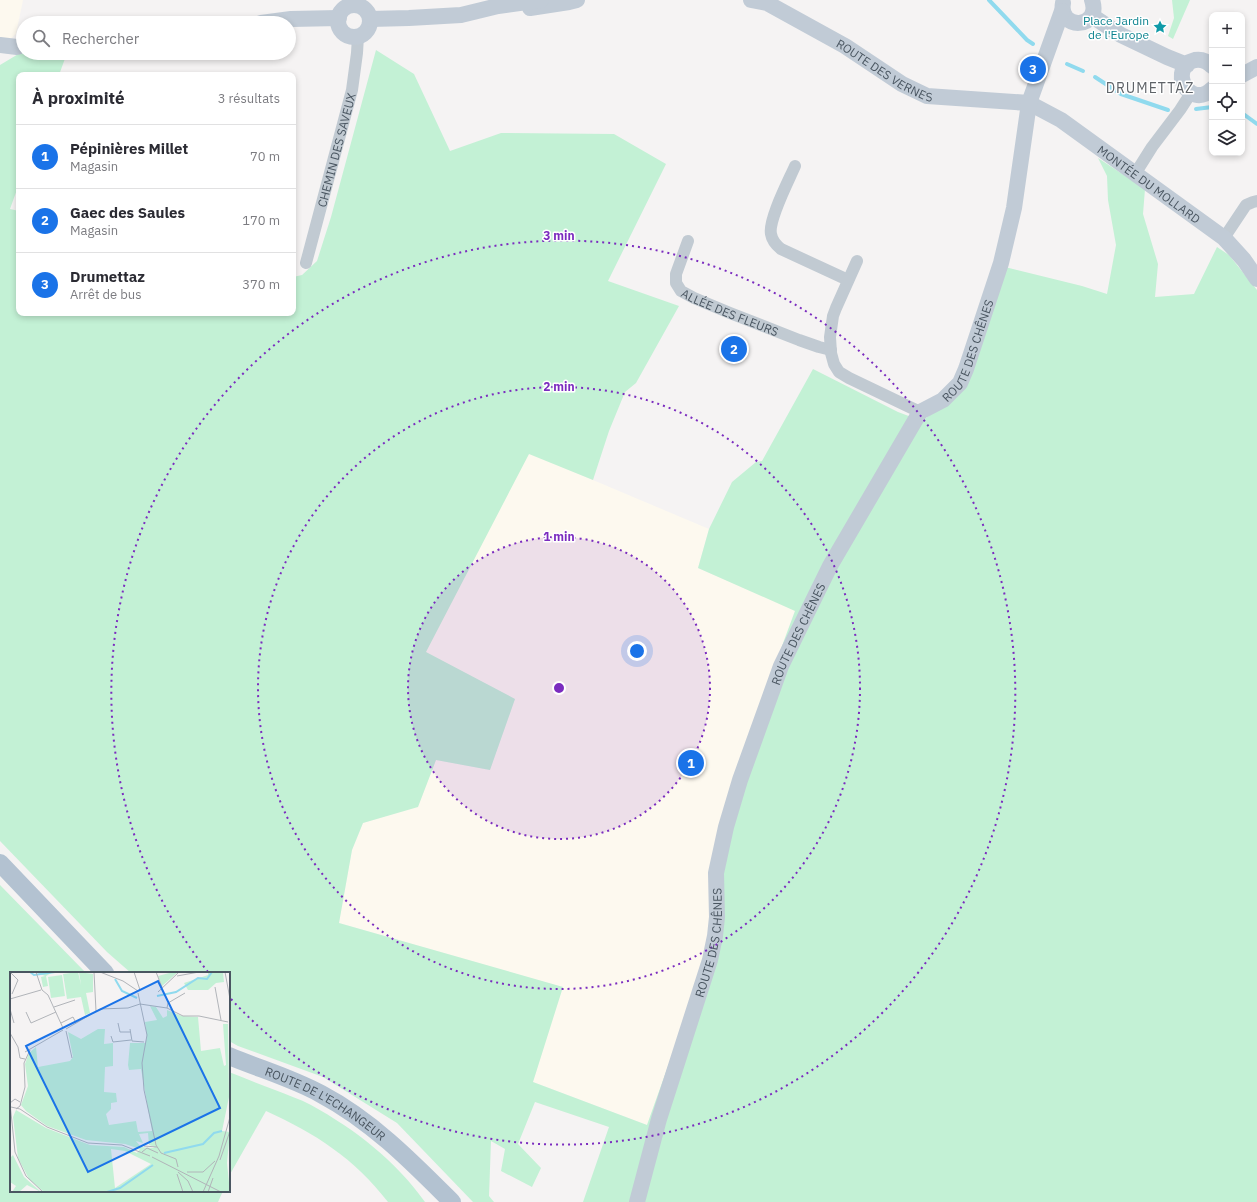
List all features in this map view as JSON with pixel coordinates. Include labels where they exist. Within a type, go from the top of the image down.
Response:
[{"type":"main road","points":[[0,863],[105,972]]},
{"type":"main road","name":"ROUTE DE L'ECHANGEUR","points":[[230,1056],[292,1080],[331,1100],[367,1124],[393,1145],[452,1202]]},
{"type":"main road","name":"ROUTE DE L'ECHANGEUR","points":[[414,1164],[441,1202]]},
{"type":"street","points":[[461,15],[498,6],[541,0]]},
{"type":"street","points":[[370,19],[496,13],[577,0]]},
{"type":"street","name":"ROUTE DES VERNES","points":[[752,0],[767,3],[845,46],[902,84],[927,96],[1029,103]]},
{"type":"street","points":[[353,3],[362,7],[369,14],[370,19],[370,24],[366,32],[358,36],[353,36],[343,32],[339,23],[339,18],[344,9],[353,3]]},
{"type":"street","points":[[1064,7],[1080,23],[1090,12],[1121,35],[1167,57],[1184,68]]},
{"type":"street","name":"ROUTE DES CHÊNES","points":[[637,1202],[659,1119],[710,960],[717,917],[716,872],[726,827],[743,773],[781,666],[826,573],[920,412],[943,400],[960,383],[1001,263],[1014,208],[1029,103],[1064,7]]},
{"type":"street","points":[[296,19],[339,18]]},
{"type":"street","name":"CHEMIN DES SAVEUX","points":[[306,263],[352,90],[358,36]]},
{"type":"street","points":[[0,45],[16,46]]},
{"type":"street","points":[[0,59],[16,49]]},
{"type":"street","points":[[1209,64],[1204,60],[1192,61],[1184,68],[1182,82],[1191,93],[1202,95],[1209,91]]},
{"type":"street","points":[[1135,174],[1152,147],[1191,93]]},
{"type":"street","name":"MONTÉE DU MOLLARD","points":[[1029,103],[1061,120],[1224,238],[1244,260],[1257,279]]},
{"type":"street","points":[[795,166],[772,222],[770,233],[774,242],[781,249],[848,280]]},
{"type":"street","points":[[1224,238],[1246,204],[1257,201]]},
{"type":"street","name":"ALLÉE DES FLEURS","points":[[688,241],[676,274],[676,283],[681,291],[730,313],[805,342],[831,350]]},
{"type":"street","points":[[857,261],[833,316],[830,337],[834,364],[839,372],[848,378],[920,412]]},
{"type":"shaded area","points":[[0,0],[23,0],[20,16],[16,16],[16,34],[0,49]]},
{"type":"shaded area","points":[[529,453],[709,529],[698,568],[795,610],[733,778],[710,935],[682,1027],[647,1125],[533,1082],[562,987],[339,923],[352,850],[363,823],[418,806],[436,760],[490,770],[515,699],[425,652]]},
{"type":"green space","points":[[1172,0],[1190,0],[1173,39],[1168,36],[1174,18]]},
{"type":"green space","points":[[376,50],[414,74],[450,151],[501,133],[614,134],[666,164],[608,281],[679,306],[636,383],[625,392],[609,431],[593,480],[529,454],[426,652],[515,699],[490,770],[436,760],[418,807],[363,823],[352,850],[339,923],[563,987],[533,1082],[647,1125],[682,1027],[710,936],[733,778],[795,611],[698,568],[709,529],[732,482],[756,462],[762,461],[813,369],[898,412],[922,421],[961,392],[1005,267],[1082,286],[1107,294],[1116,245],[1108,200],[1107,176],[1098,158],[1145,189],[1143,214],[1158,264],[1155,297],[1194,294],[1217,247],[1229,255],[1257,290],[1257,1202],[583,1202],[609,1127],[535,1102],[518,1144],[541,1168],[532,1187],[501,1171],[505,1149],[491,1141],[489,1196],[494,1202],[473,1202],[397,1123],[323,1077],[238,1046],[230,1042],[230,972],[130,972],[107,952],[0,841],[0,65],[16,55],[16,60],[64,60],[60,72],[16,72],[16,192],[10,209],[16,210],[16,316],[296,316],[296,276],[302,275],[317,261],[331,217]]},
{"type":"green space","points":[[0,885],[85,972],[10,972],[10,1192],[223,1192],[218,1202],[0,1202]]},
{"type":"green space","points":[[230,1072],[307,1103],[344,1125],[388,1159],[425,1202],[388,1202],[348,1160],[301,1128],[266,1111],[230,1174]]},
{"type":"waterway","points":[[989,0],[1027,40],[1033,44]]},
{"type":"waterway","points":[[1067,64],[1083,71]]},
{"type":"waterway","points":[[1095,77],[1121,94],[1168,110]]},
{"type":"waterway","points":[[1196,109],[1209,107]]},
{"type":"waterway","points":[[1245,115],[1257,124]]},
{"type":"place","name":"Place Jardin de l'Europe","points":[[1160,27]]},
{"type":"place","name":"Drumettaz","points":[[1033,69]]},
{"type":"place","name":"Gaec des Saules","points":[[734,349]]},
{"type":"place","name":"Pépinières Millet","points":[[691,763]]},
{"type":"district","name":"DRUMETTAZ","points":[[1150,88]]}]
